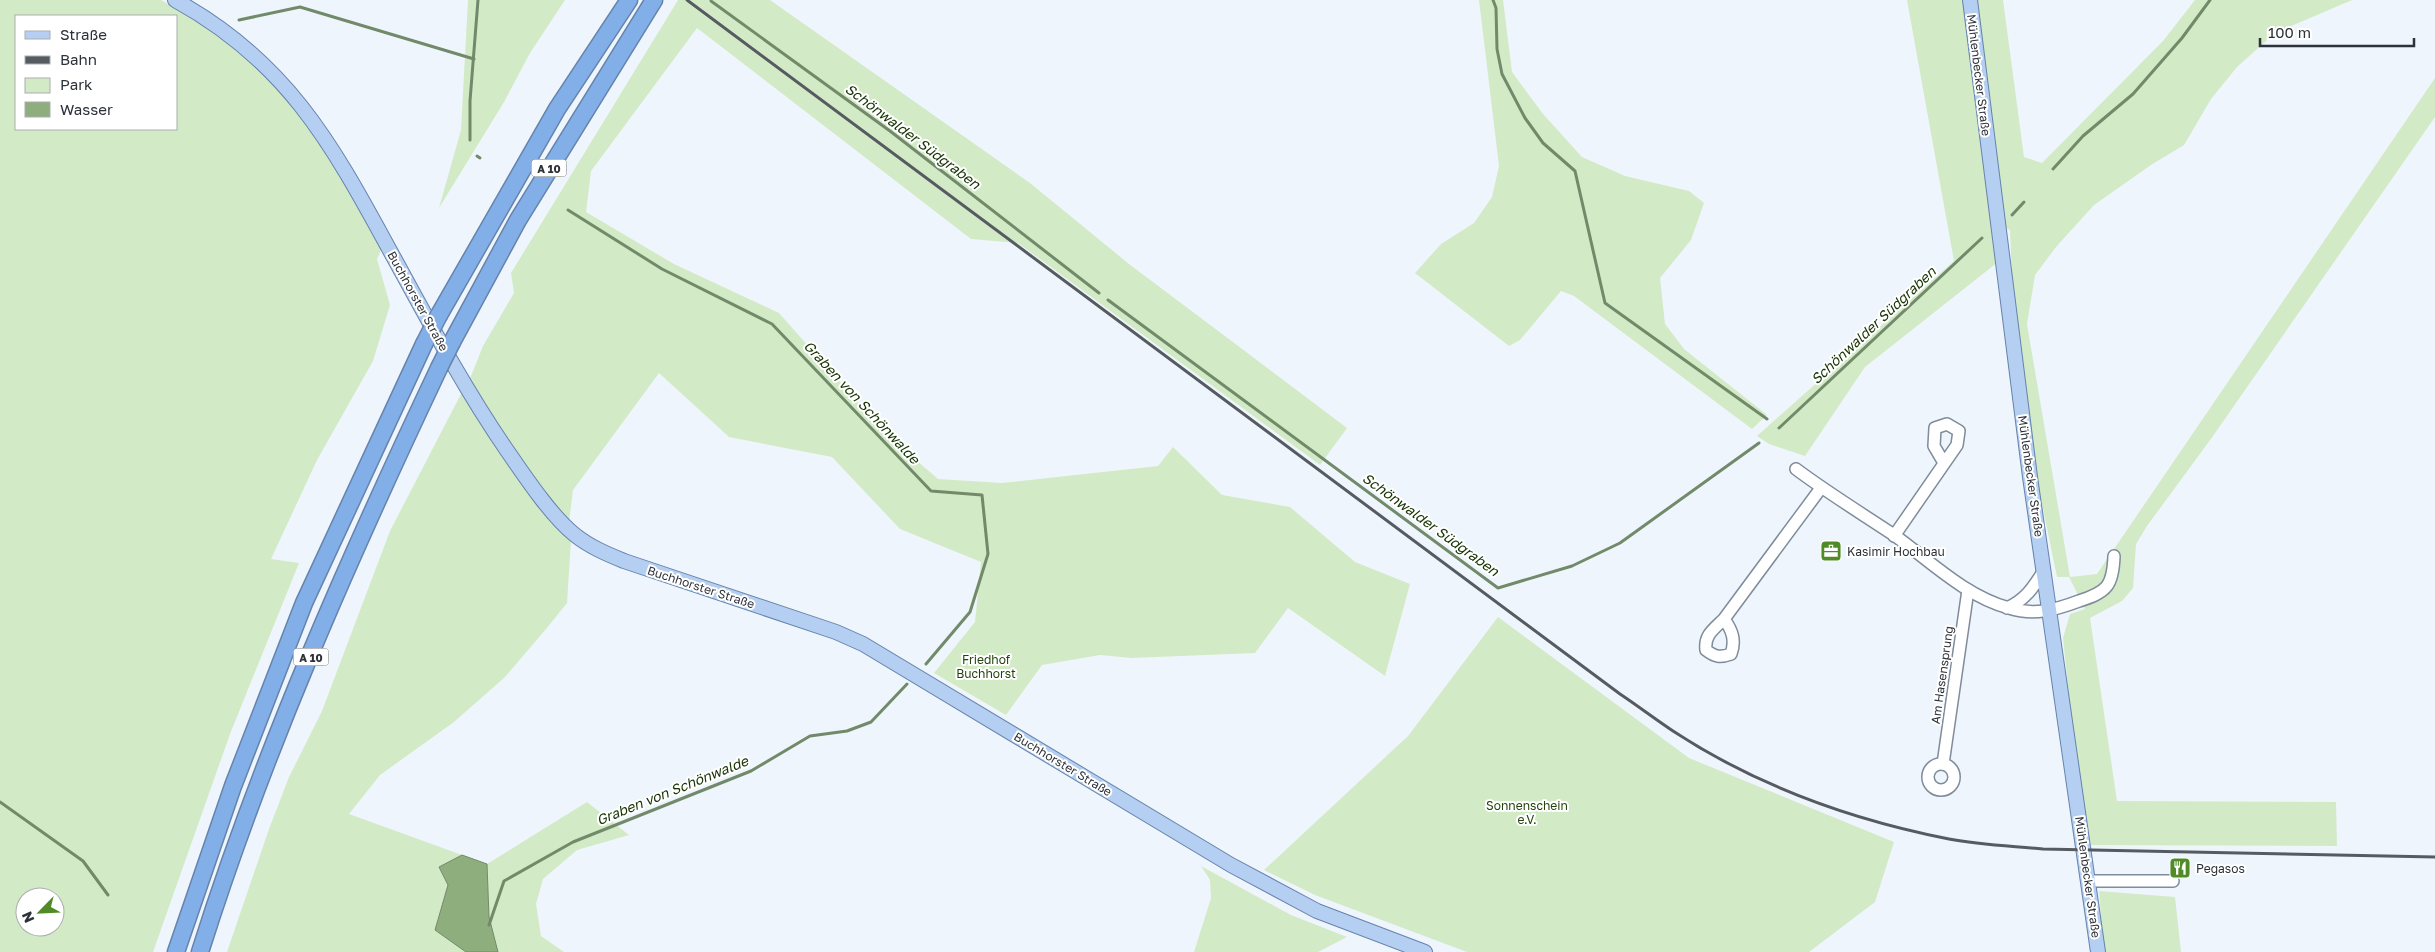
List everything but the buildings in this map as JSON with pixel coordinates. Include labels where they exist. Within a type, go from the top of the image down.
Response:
[{"type":"highway","name":"A 10","points":[[176,952],[230,794],[300,612],[424,344],[557,109],[630,0]]},
{"type":"highway","name":"A 10","points":[[200,952],[240,834],[278,737],[396,459],[439,368],[518,220],[583,112],[654,0]]},
{"type":"main road","name":"Buchhorster Straße","points":[[175,0],[229,35],[253,55],[292,94],[314,122],[346,169],[464,384],[492,430],[532,486],[572,533],[592,547],[624,561],[836,632],[862,644],[1231,865],[1288,897],[1346,923],[1425,952]]},
{"type":"main road","name":"Mühlenbecker Straße","points":[[1970,0],[2043,572],[2098,952]]},
{"type":"street","points":[[1894,536],[1944,463]]},
{"type":"street","points":[[1796,468],[1821,488],[1894,536],[1968,590],[2008,608],[2032,612],[2049,612],[2095,596],[2108,588],[2113,574],[2114,556]]},
{"type":"street","points":[[1724,619],[1821,488]]},
{"type":"street","points":[[2008,608],[2021,602],[2028,595],[2043,572]]},
{"type":"street","name":"Am Hasensprung","points":[[1943,764],[1968,590]]},
{"type":"street","points":[[2088,881],[2173,881]]},
{"type":"green space","points":[[0,0],[161,0],[209,28],[250,60],[288,97],[329,153],[382,248],[377,259],[390,305],[373,361],[317,460],[271,559],[299,563],[230,734],[153,952],[0,952]]},
{"type":"green space","points":[[468,0],[565,0],[530,53],[504,102],[439,208],[461,130]]},
{"type":"green space","name":"Friedhof Buchhorst","points":[[678,0],[770,0],[1030,183],[1129,264],[1347,428],[1320,465],[1018,243],[971,239],[697,28],[591,171],[586,212],[674,264],[779,313],[887,435],[938,479],[1002,483],[1158,466],[1173,447],[1222,495],[1290,507],[1355,562],[1410,584],[1385,676],[1288,608],[1255,653],[1132,658],[1100,655],[1042,665],[1006,715],[934,673],[975,622],[981,562],[900,529],[832,457],[729,437],[659,373],[573,490],[569,522],[533,477],[469,381],[483,346],[514,293],[511,273]]},
{"type":"green space","points":[[1479,0],[1503,0],[1512,72],[1543,114],[1582,157],[1625,176],[1689,191],[1704,203],[1691,240],[1660,278],[1665,324],[1684,349],[1767,415],[1752,429],[1574,296],[1561,291],[1520,340],[1509,346],[1415,273],[1441,244],[1474,223],[1492,197],[1499,166]]},
{"type":"green space","points":[[1907,0],[2003,0],[2024,157],[2042,163],[2163,41],[2195,0],[2352,0],[2275,33],[2237,67],[2211,99],[2184,145],[2151,165],[2094,205],[2056,247],[2035,275],[2027,324],[2070,577],[2097,574],[2435,78],[2435,117],[2213,436],[2147,526],[2136,544],[2133,588],[2122,601],[2090,618],[2117,801],[2336,802],[2337,846],[2091,845],[2074,744],[2063,638],[2070,614],[2085,609],[2069,577],[2057,577],[2034,465],[2013,302],[2010,230],[1994,222],[1998,262],[1865,367],[1805,456],[1769,444],[1757,436],[1954,261]]},
{"type":"green space","points":[[462,392],[513,469],[571,540],[567,603],[505,677],[454,722],[380,775],[349,814],[462,855],[439,867],[448,885],[435,929],[466,952],[227,952],[289,777],[322,711],[390,531]]},
{"type":"green space","name":"Sonnenschein e.V.","points":[[1498,617],[1689,758],[1894,842],[1875,902],[1809,952],[1467,952],[1315,895],[1264,870],[1408,736]]},
{"type":"green space","points":[[587,802],[629,835],[577,850],[543,879],[536,904],[541,936],[564,952],[498,952],[489,917],[487,864]]},
{"type":"green space","points":[[1201,866],[1291,915],[1347,937],[1318,952],[1194,952],[1211,898],[1210,880]]},
{"type":"green space","points":[[2099,891],[2175,897],[2181,952],[2104,952]]},
{"type":"water","points":[[462,855],[487,864],[489,917],[498,952],[466,952],[435,930],[448,885],[439,867]]},
{"type":"waterway","name":"Graben von Schönwalde","points":[[470,140],[470,101],[478,0]]},
{"type":"waterway","points":[[1493,0],[1496,8],[1497,49],[1502,74],[1525,118],[1543,143],[1575,171],[1605,303],[1767,419]]},
{"type":"waterway","name":"Schönwalder Südgraben","points":[[2053,169],[2083,136],[2133,94],[2182,38],[2210,0]]},
{"type":"waterway","name":"Schönwalder Südgraben","points":[[711,1],[890,131],[1099,293]]},
{"type":"waterway","points":[[239,20],[300,7],[474,59]]},
{"type":"waterway","name":"Schönwalder Südgraben","points":[[2012,215],[2024,202]]},
{"type":"waterway","name":"Graben von Schönwalde","points":[[568,210],[662,269],[772,324],[931,491],[982,495],[988,554],[970,612],[926,664]]},
{"type":"waterway","name":"Schönwalder Südgraben","points":[[1779,428],[1982,238]]},
{"type":"waterway","name":"Schönwalder Südgraben","points":[[1108,300],[1498,588],[1572,566],[1620,543],[1759,443]]},
{"type":"waterway","name":"Graben von Schönwalde","points":[[489,925],[504,881],[573,842],[751,771],[810,736],[847,731],[871,722],[907,684]]},
{"type":"waterway","points":[[0,802],[83,861],[108,895]]},
{"type":"railway","points":[[687,0],[1620,694],[1673,731],[1705,751],[1738,768],[1772,784],[1841,811],[1913,831],[1972,843],[2043,849],[2435,857]]},
{"type":"place","name":"Kasimir Hochbau","points":[[1831,551]]},
{"type":"place","name":"Pegasos","points":[[2180,868]]}]
